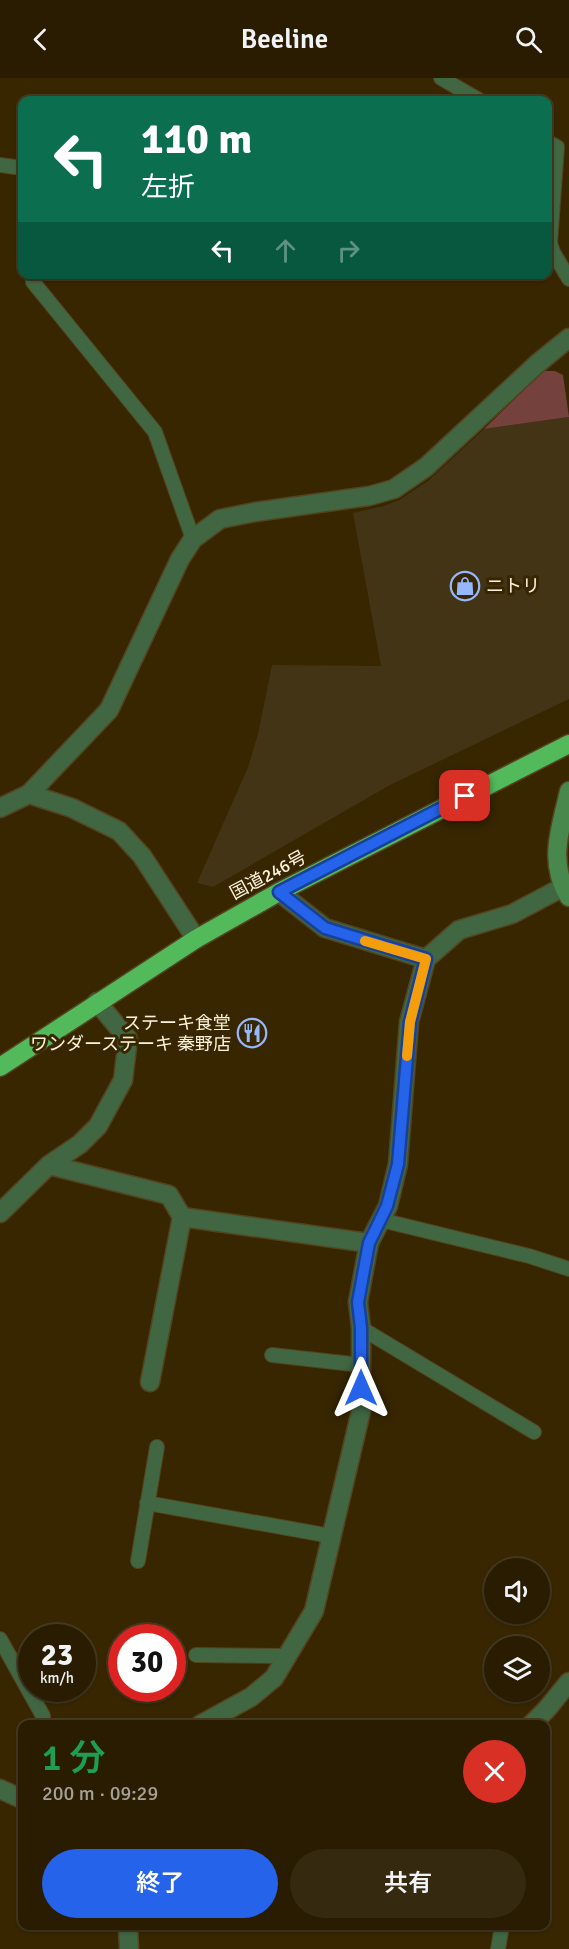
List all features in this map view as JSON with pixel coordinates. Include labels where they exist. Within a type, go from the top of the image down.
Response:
[{"type":"highway","name":"国道246号","points":[[0,1066],[196,939],[279,892],[569,744]]},
{"type":"street","points":[[0,808],[29,794],[108,710],[180,559],[193,539],[220,519],[369,496],[394,489],[426,467],[537,364],[569,338]]},
{"type":"street","points":[[209,1720],[251,1697],[273,1678],[314,1611],[361,1411],[361,1328],[358,1302],[369,1243],[387,1206],[398,1164],[410,1022],[426,959],[459,930],[512,914],[566,892],[557,865],[557,840],[569,791]]},
{"type":"street","points":[[29,794],[72,808],[119,831],[142,856],[196,939]]},
{"type":"street","points":[[279,892],[325,928],[426,959]]},
{"type":"street","points":[[0,1213],[49,1165],[80,1144],[98,1126],[123,1080],[128,1039],[97,1002]]},
{"type":"street","points":[[49,1165],[169,1195],[182,1217],[150,1382]]},
{"type":"street","points":[[182,1217],[369,1243]]},
{"type":"street","points":[[536,1720],[569,1682]]},
{"type":"street","points":[[0,1789],[18,1797]]},
{"type":"street","points":[[128,1930],[129,1949]]},
{"type":"lane","points":[[441,78],[471,96]]},
{"type":"lane","points":[[552,144],[557,147],[552,216]]},
{"type":"lane","points":[[0,165],[18,167]]},
{"type":"lane","points":[[552,249],[569,279]]},
{"type":"lane","points":[[33,279],[33,282],[155,432],[193,539]]},
{"type":"lane","points":[[381,1220],[529,1256],[569,1269]]},
{"type":"lane","points":[[361,1328],[534,1432]]},
{"type":"lane","points":[[272,1355],[361,1365]]},
{"type":"lane","points":[[138,1562],[157,1447]]},
{"type":"lane","points":[[147,1503],[331,1536]]},
{"type":"lane","points":[[0,1639],[43,1716]]},
{"type":"lane","points":[[196,1654],[288,1656]]},
{"type":"lane","points":[[498,1949],[501,1930]]},
{"type":"shaded area","points":[[545,371],[555,371],[563,375],[569,417],[484,429],[540,374]]},
{"type":"shaded area","points":[[569,417],[569,699],[390,785],[213,887],[197,883],[248,767],[258,734],[272,665],[381,666],[353,513],[399,500],[428,481],[484,429]]},
{"type":"slow traffic","points":[[365,941],[426,959],[410,1022],[407,1056]]},
{"type":"place","name":"ニトリ","points":[[465,586]]},
{"type":"place","name":"ステーキ食堂 ワンダーステーキ 秦野店","points":[[252,1033]]},
{"type":"route","points":[[361,1388],[361,1328],[358,1302],[369,1243],[387,1206],[398,1164],[410,1022],[426,959],[325,928],[279,892],[465,796]]}]
